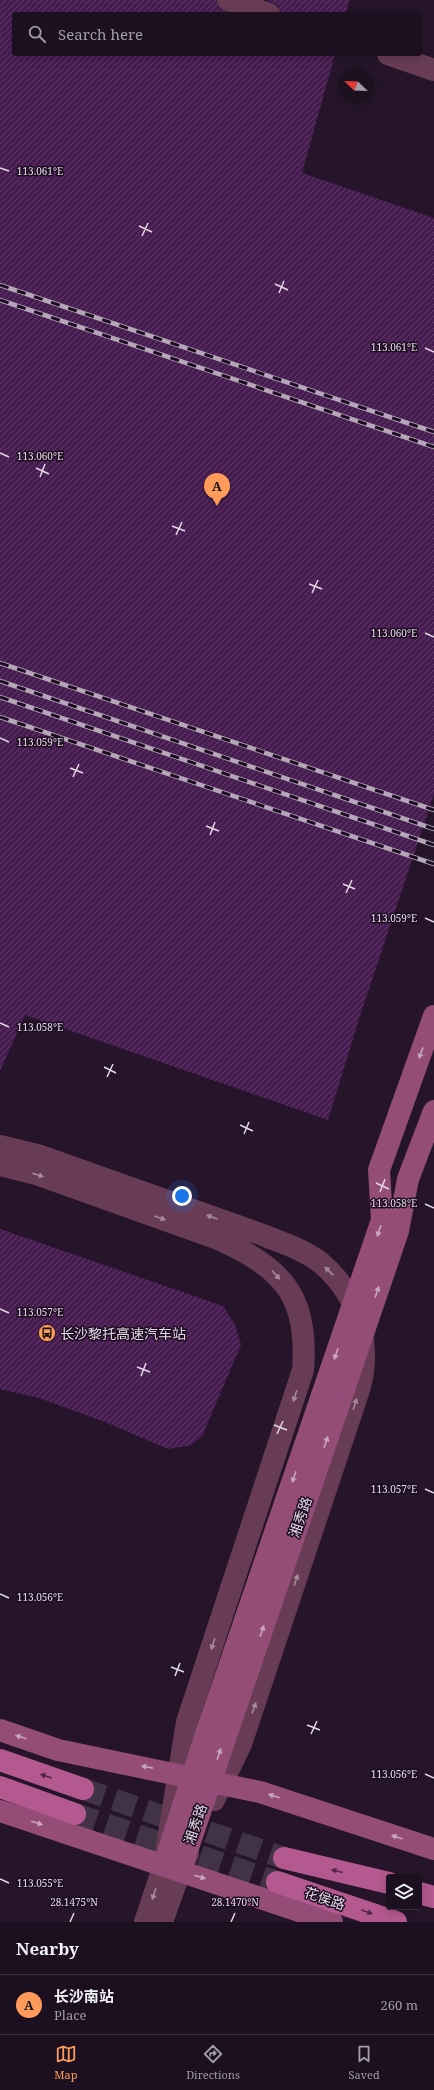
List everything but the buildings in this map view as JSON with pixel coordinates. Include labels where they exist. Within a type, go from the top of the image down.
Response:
[{"type":"main road","points":[[172,1868],[382,1220],[379,1170],[434,1016]]},
{"type":"main road","name":"湘秀路","points":[[201,1778],[398,1231],[408,1179],[434,1111]]},
{"type":"main road","points":[[0,1730],[58,1750],[201,1778],[281,1798],[434,1850]]},
{"type":"main road","points":[[0,1760],[83,1788]]},
{"type":"main road","points":[[0,1787],[75,1814]]},
{"type":"main road","points":[[0,1811],[332,1922]]},
{"type":"main road","name":"花侯路","points":[[284,1858],[386,1882]]},
{"type":"main road","name":"花侯路","points":[[277,1882],[396,1922]]},
{"type":"main road","points":[[422,1894],[434,1898]]},
{"type":"street","points":[[228,0],[263,12]]},
{"type":"street","points":[[395,56],[434,64]]},
{"type":"street","points":[[395,56],[434,70]]},
{"type":"street","points":[[0,1146],[41,1156],[263,1235],[297,1250],[320,1263],[338,1281],[354,1302],[362,1328],[364,1343],[363,1374],[242,1744],[201,1778]]},
{"type":"street","points":[[0,1165],[36,1174],[218,1239],[258,1259],[274,1272],[287,1288],[303,1325],[305,1347],[303,1370],[188,1722],[201,1778],[172,1868],[162,1922]]},
{"type":"street","points":[[145,1922],[172,1868]]},
{"type":"tunnel","points":[[83,1789],[284,1858]]},
{"type":"tunnel","points":[[75,1814],[277,1882]]},
{"type":"railway","points":[[0,285],[434,432]]},
{"type":"railway","points":[[0,300],[434,447]]},
{"type":"railway","points":[[0,663],[434,810]]},
{"type":"railway","points":[[0,681],[434,829]]},
{"type":"railway","points":[[0,697],[434,845]]},
{"type":"railway","points":[[0,717],[434,864]]},
{"type":"place","name":"长沙南站","points":[[217,506]]},
{"type":"place","name":"长沙黎托高速汽车站","points":[[47,1333]]}]
